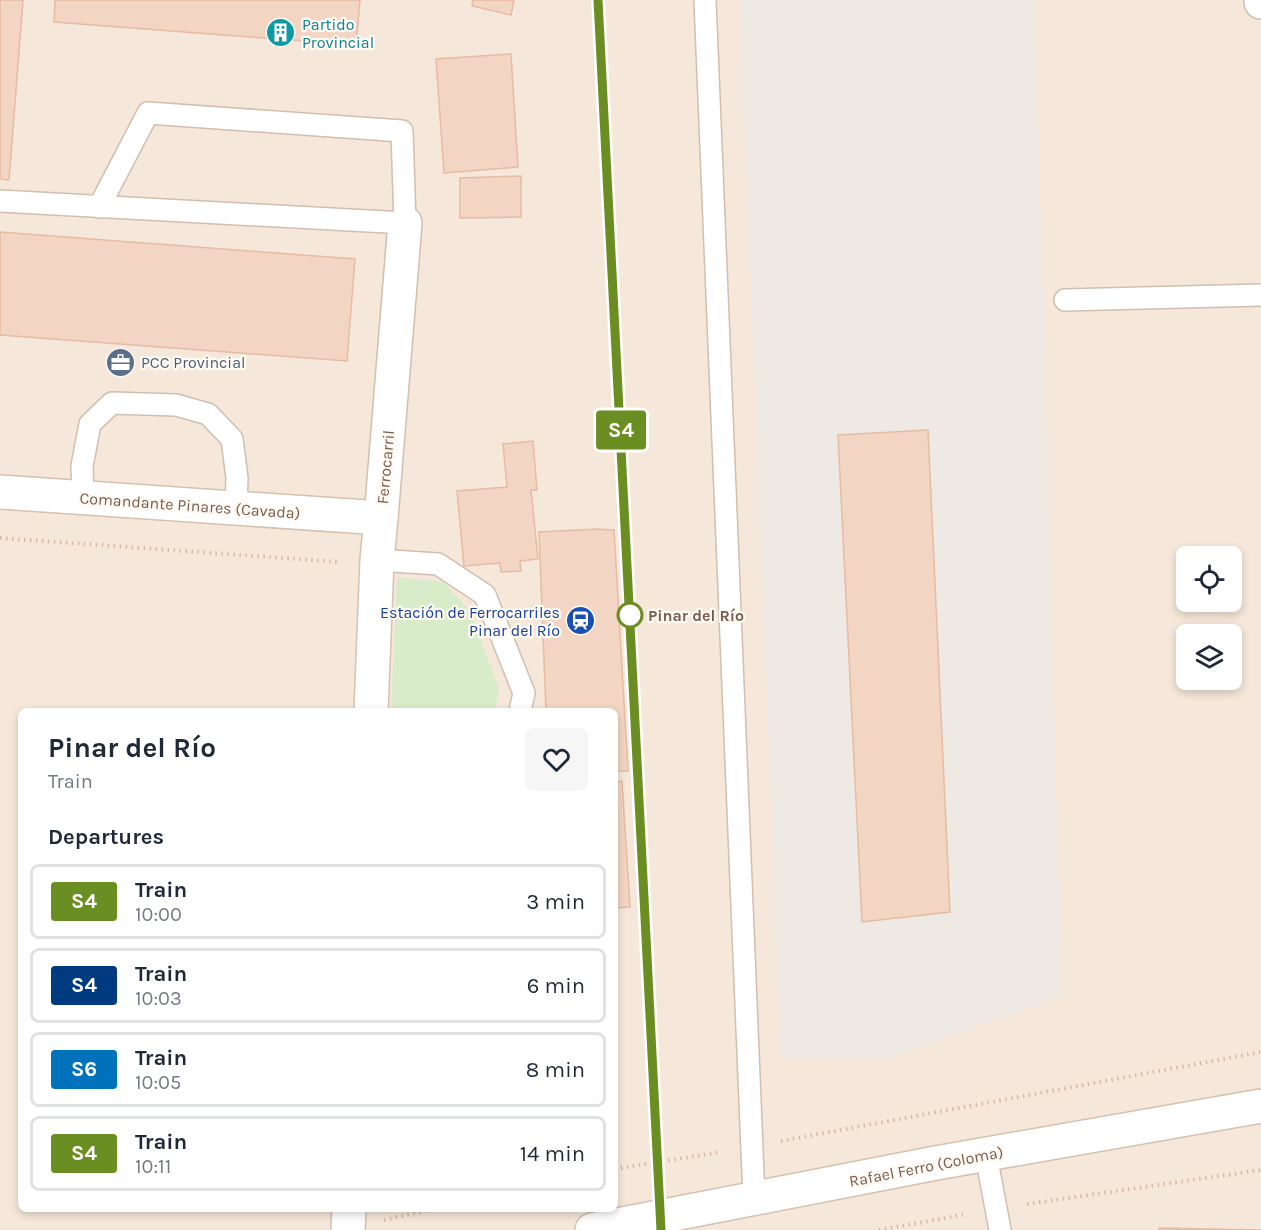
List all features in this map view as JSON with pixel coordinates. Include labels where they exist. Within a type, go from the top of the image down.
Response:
[{"type":"main road","name":"Ferrocarril","points":[[371,708],[377,560],[405,223]]},
{"type":"main road","name":"Comandante Pinares (Cavada)","points":[[0,492],[381,518]]},
{"type":"main road","name":"Rafael Ferro (Coloma)","points":[[592,1230],[986,1155],[1261,1106]]},
{"type":"main road","points":[[348,1230],[349,1212]]},
{"type":"lane","points":[[705,0],[754,1199]]},
{"type":"lane","points":[[0,201],[99,207],[405,223],[402,131],[148,113],[99,207]]},
{"type":"lane","points":[[1065,300],[1261,296]]},
{"type":"lane","points":[[83,497],[82,466],[90,424],[112,403],[176,405],[208,414],[232,439],[237,478],[236,508]]},
{"type":"lane","points":[[377,560],[438,564],[485,595],[524,693],[521,708]]},
{"type":"lane","points":[[986,1155],[1000,1230]]},
{"type":"path","points":[[0,538],[344,563],[377,560]]},
{"type":"path","points":[[618,1168],[1261,1052]]},
{"type":"path","points":[[879,1230],[996,1209],[1261,1170]]},
{"type":"shaded area","points":[[0,0],[1261,0],[1261,1230],[0,1230]]},
{"type":"shaded area","points":[[740,0],[1035,0],[1062,996],[886,1059],[781,1057]]},
{"type":"green space","points":[[397,577],[443,582],[470,611],[499,688],[496,708],[391,708]]},
{"type":"building","points":[[0,0],[23,0],[9,180],[0,179]]},
{"type":"building","name":"Partido Provincial","points":[[55,0],[360,0],[356,45],[54,22]]},
{"type":"building","points":[[473,0],[514,0],[511,15],[472,6]]},
{"type":"building","points":[[511,54],[518,167],[444,173],[436,59]]},
{"type":"building","points":[[521,176],[521,217],[460,218],[460,178]]},
{"type":"building","points":[[0,232],[355,259],[347,361],[0,335]]},
{"type":"building","points":[[928,430],[950,912],[862,922],[838,435]]},
{"type":"building","points":[[533,441],[537,490],[531,490],[538,559],[520,561],[521,571],[501,572],[500,563],[464,566],[457,491],[507,487],[503,444]]},
{"type":"building","name":"Estación de Ferrocarriles Pinar del Río","points":[[614,530],[628,771],[618,771],[618,708],[546,708],[539,532]]},
{"type":"building","points":[[622,781],[630,907],[618,908],[618,782]]},
{"type":"building","points":[[1159,1228],[1261,1230],[1159,1230]]},
{"type":"railway","points":[[598,0],[661,1230]]},
{"type":"train","name":"S4","points":[[598,0],[661,1230]]},
{"type":"place","name":"Partido Provincial","points":[[281,33]]},
{"type":"place","name":"PCC Provincial","points":[[120,362]]},
{"type":"place","name":"Pinar del Río","points":[[630,615]]},
{"type":"place","name":"Estación de Ferrocarriles Pinar del Río","points":[[581,621]]}]
